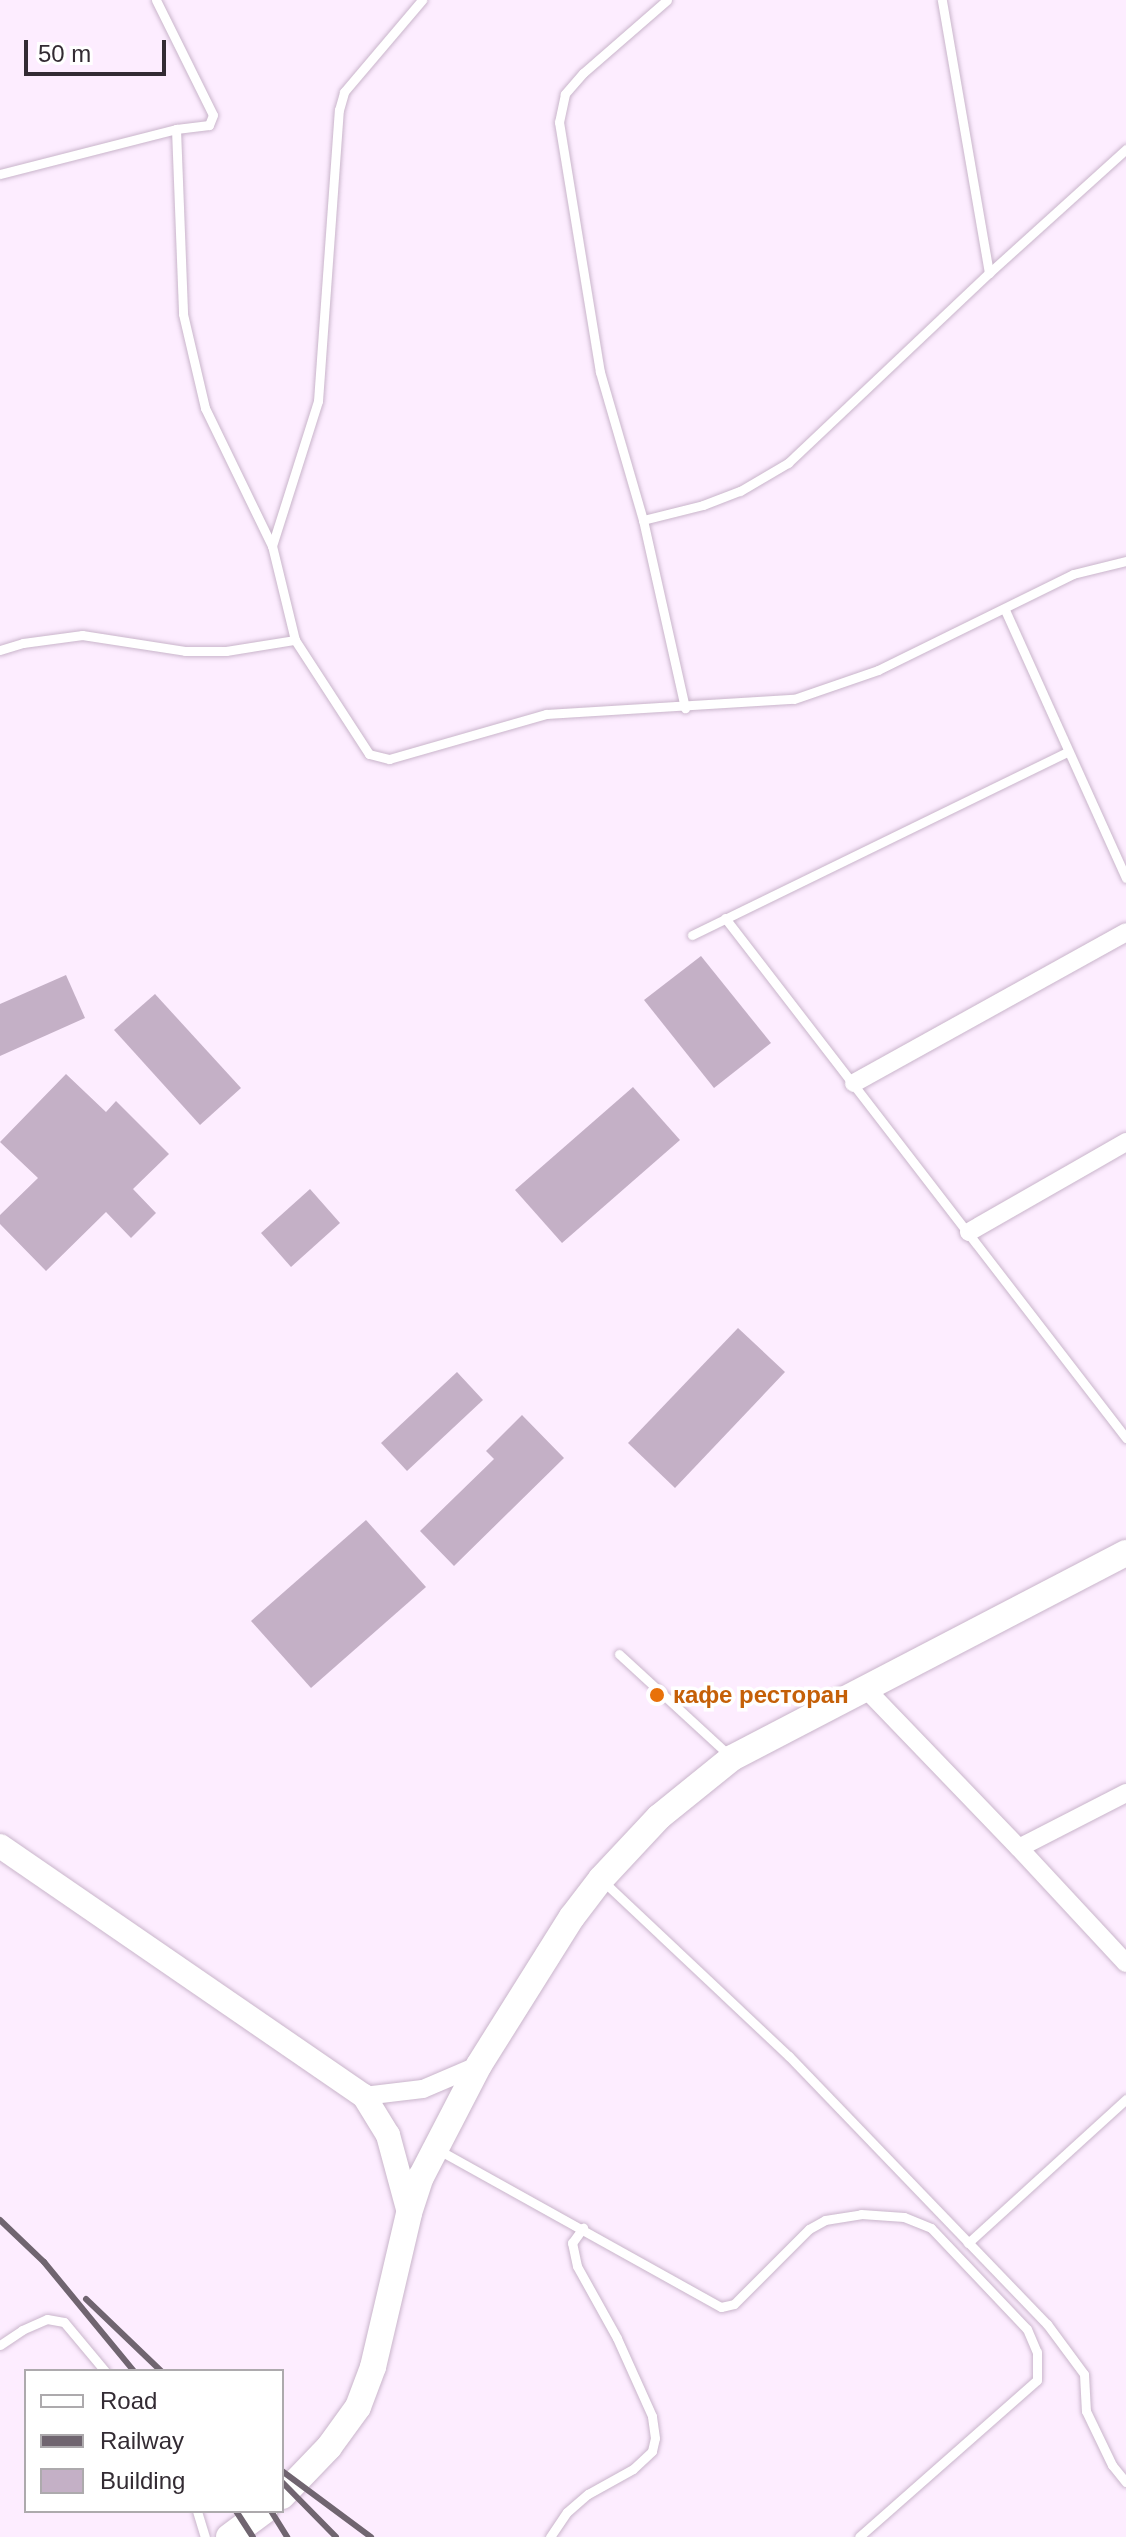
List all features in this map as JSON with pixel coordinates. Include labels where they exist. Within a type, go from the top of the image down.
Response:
[{"type":"main road","points":[[284,2494],[329,2447],[358,2407],[373,2367],[409,2213],[434,2147],[479,2065],[572,1917],[601,1879],[659,1817],[732,1758],[1126,1553]]},
{"type":"main road","points":[[229,2537],[261,2513]]},
{"type":"street","points":[[854,1083],[1126,932]]},
{"type":"street","points":[[969,1232],[1126,1142]]},
{"type":"street","points":[[865,1688],[1126,1963]]},
{"type":"street","points":[[1019,1848],[1126,1793]]},
{"type":"street","points":[[0,1846],[364,2096],[388,2135],[409,2213]]},
{"type":"street","points":[[364,2096],[423,2089],[479,2065]]},
{"type":"lane","points":[[0,174],[176,129],[209,125],[213,115],[156,0]]},
{"type":"lane","points":[[272,546],[318,401],[339,110],[344,92],[422,0]]},
{"type":"lane","points":[[667,0],[583,73],[565,94],[559,122],[600,372],[643,520],[685,708]]},
{"type":"lane","points":[[942,0],[989,273]]},
{"type":"lane","points":[[176,129],[183,314],[217,439],[272,546],[295,640],[369,754],[389,759],[546,714],[685,708],[794,699],[878,670],[1073,574],[1126,561]]},
{"type":"lane","points":[[643,520],[703,505],[740,491],[788,463],[1126,149]]},
{"type":"lane","points":[[1005,610],[1126,878]]},
{"type":"lane","points":[[0,650],[23,643],[82,635],[185,651],[226,651],[295,640]]},
{"type":"lane","points":[[692,935],[1068,752]]},
{"type":"lane","points":[[725,918],[1126,1438]]},
{"type":"lane","points":[[619,1654],[732,1758]]},
{"type":"lane","points":[[601,1879],[789,2056],[1033,2308],[1084,2374],[1086,2411],[1112,2465],[1126,2482]]},
{"type":"lane","points":[[968,2243],[1126,2099]]},
{"type":"lane","points":[[434,2147],[721,2307],[734,2304],[809,2229],[825,2220],[861,2214],[904,2217],[931,2228],[1027,2329],[1037,2352],[1037,2380],[859,2537]]},
{"type":"lane","points":[[550,2537],[577,2503],[633,2469],[652,2451],[655,2438],[652,2416],[617,2338],[577,2266],[572,2243],[583,2228]]},
{"type":"lane","points":[[0,2345],[22,2330],[47,2319],[64,2322],[103,2369]]},
{"type":"lane","points":[[198,2513],[205,2537]]},
{"type":"building","points":[[701,956],[771,1043],[714,1088],[644,1000]]},
{"type":"building","points":[[66,975],[85,1018],[0,1056],[0,1004]]},
{"type":"building","points":[[155,994],[241,1088],[200,1125],[114,1030]]},
{"type":"building","points":[[66,1074],[106,1112],[116,1101],[169,1154],[133,1189],[156,1213],[131,1238],[106,1212],[46,1271],[0,1224],[0,1215],[38,1178],[0,1142]]},
{"type":"building","points":[[633,1087],[680,1140],[562,1243],[515,1190]]},
{"type":"building","points":[[310,1189],[340,1223],[291,1267],[261,1233]]},
{"type":"building","points":[[738,1328],[785,1372],[675,1488],[628,1443]]},
{"type":"building","points":[[457,1372],[483,1400],[407,1471],[381,1443]]},
{"type":"building","points":[[522,1415],[564,1458],[454,1566],[420,1531],[494,1459],[486,1451]]},
{"type":"building","points":[[366,1520],[426,1587],[311,1688],[251,1621]]},
{"type":"railway","points":[[0,2220],[44,2262],[132,2369]]},
{"type":"railway","points":[[86,2299],[159,2369]]},
{"type":"railway","points":[[284,2472],[371,2537]]},
{"type":"railway","points":[[284,2484],[336,2537]]},
{"type":"railway","points":[[237,2513],[253,2537]]},
{"type":"railway","points":[[272,2513],[287,2537]]},
{"type":"place","name":"кафе ресторан","points":[[657,1695]]}]
